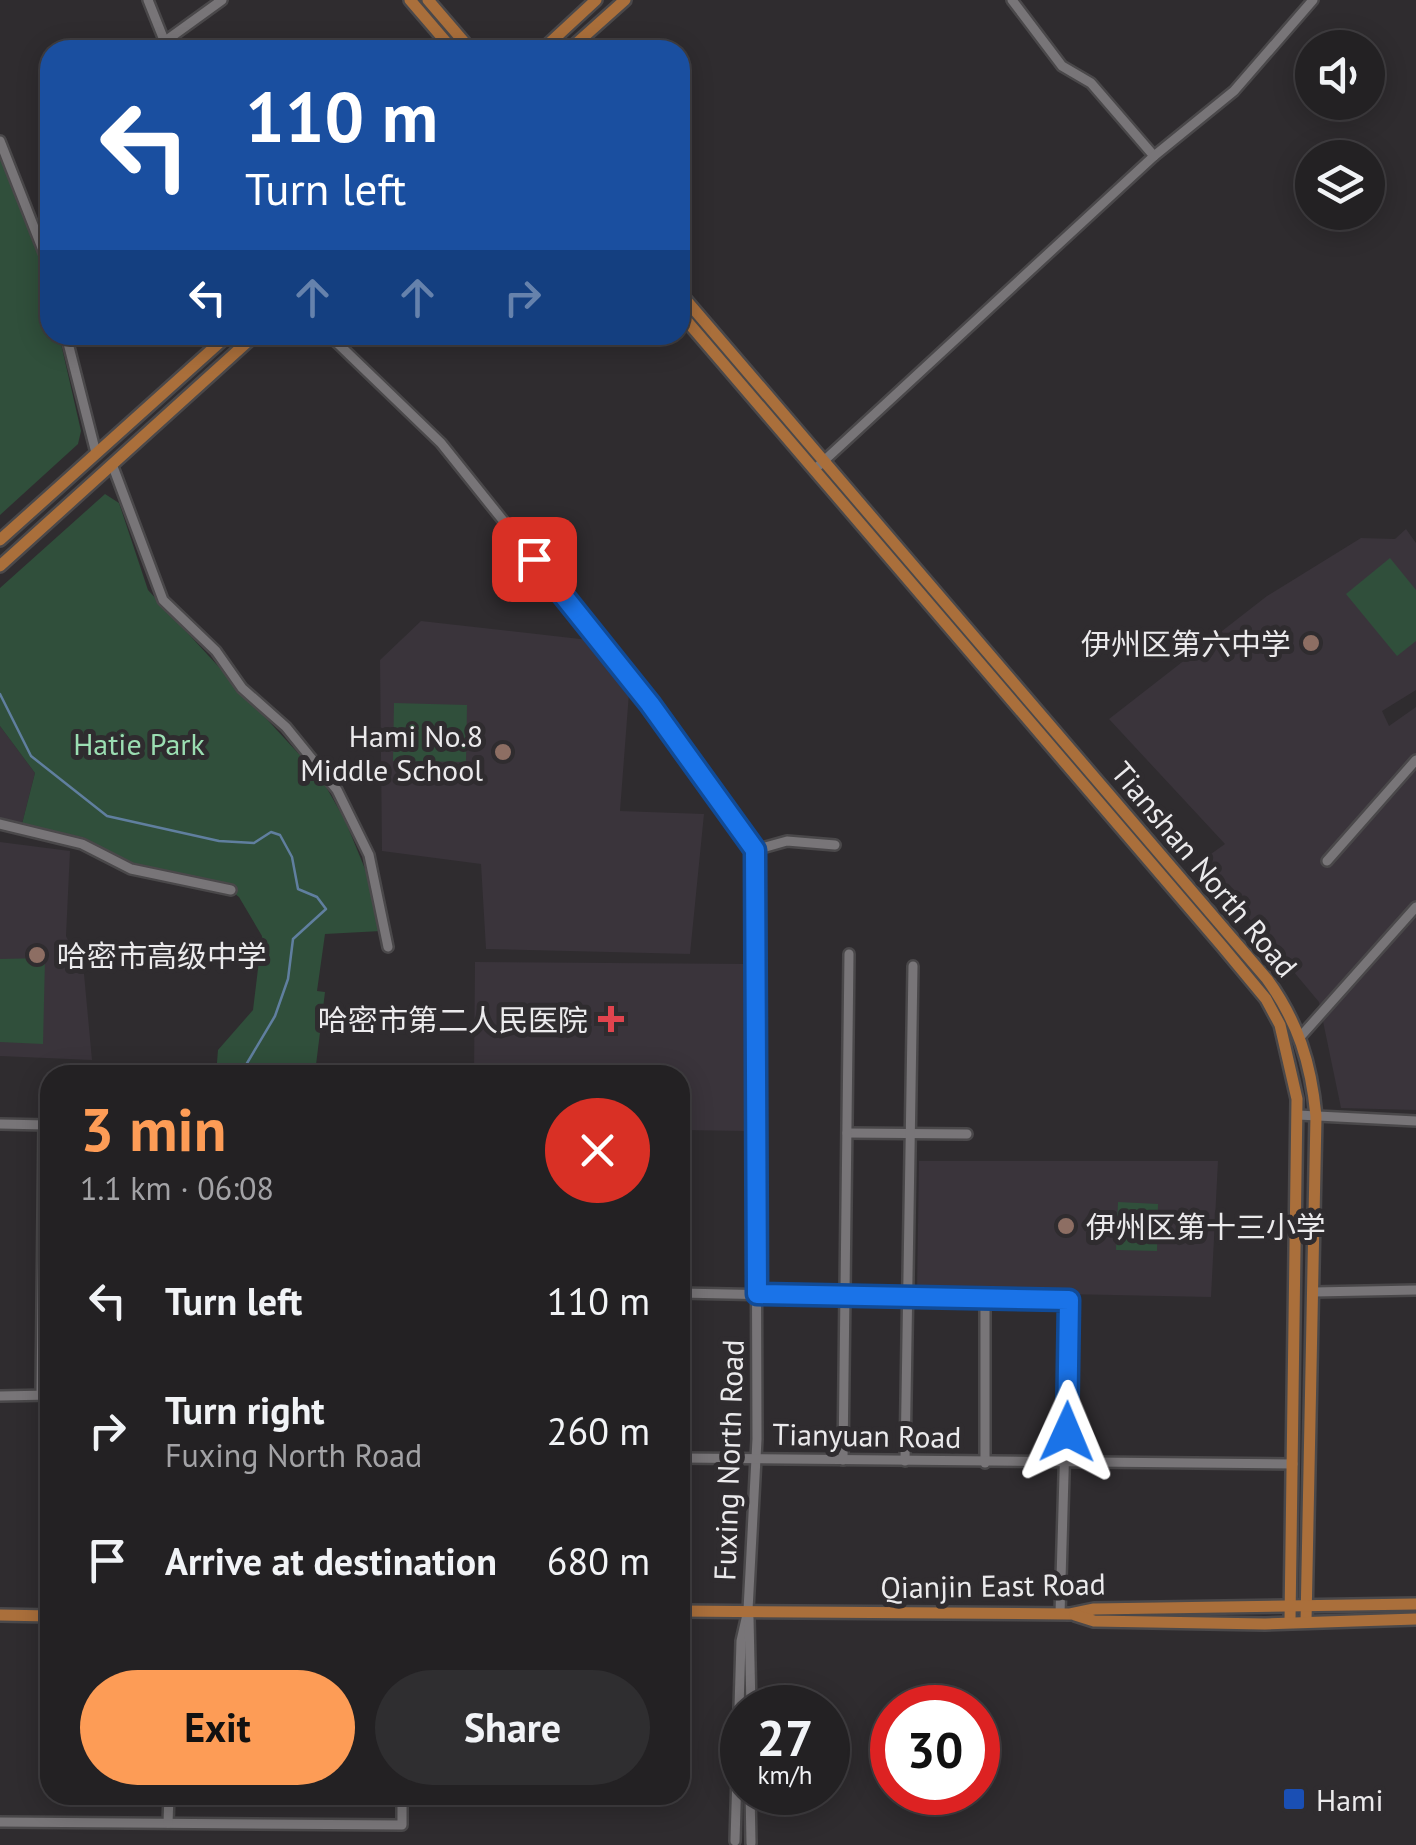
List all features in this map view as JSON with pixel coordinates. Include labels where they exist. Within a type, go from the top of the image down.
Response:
[{"type":"main road","points":[[410,0],[444,40]]},
{"type":"main road","points":[[428,0],[462,40]]},
{"type":"main road","points":[[553,40],[596,0]]},
{"type":"main road","points":[[580,40],[626,0]]},
{"type":"main road","name":"Tianshan North Road","points":[[690,306],[819,466],[1268,979],[1301,1036],[1316,1116],[1306,1622]]},
{"type":"main road","points":[[690,325],[819,466],[1266,999],[1290,1056],[1298,1115],[1290,1621]]},
{"type":"main road","points":[[0,540],[217,345]]},
{"type":"main road","points":[[0,566],[245,345]]},
{"type":"main road","name":"Qianjin East Road","points":[[690,1611],[1065,1614],[1094,1609],[1416,1604]]},
{"type":"main road","points":[[1065,1614],[1094,1621],[1416,1619]]},
{"type":"main road","points":[[0,1615],[40,1616]]},
{"type":"street","points":[[148,0],[164,40]]},
{"type":"street","points":[[173,40],[222,0]]},
{"type":"street","points":[[1012,0],[1062,66],[1090,83],[1154,156]]},
{"type":"street","points":[[819,466],[1154,156],[1234,90],[1314,0]]},
{"type":"street","points":[[0,141],[40,243]]},
{"type":"street","points":[[69,345],[96,453]]},
{"type":"street","points":[[338,345],[441,443],[650,704],[755,850],[787,842],[835,845]]},
{"type":"street","points":[[112,464],[163,600],[216,652],[242,688],[286,727],[337,790],[369,855],[388,946]]},
{"type":"street","points":[[1328,861],[1416,760]]},
{"type":"street","points":[[0,824],[82,844],[131,869],[231,890]]},
{"type":"street","name":"Fuxing North Road","points":[[736,1841],[741,1640],[748,1610],[756,1458],[755,850]]},
{"type":"street","points":[[1301,1036],[1416,907]]},
{"type":"street","points":[[843,1460],[849,954]]},
{"type":"street","points":[[905,1461],[912,966]]},
{"type":"street","points":[[1298,1115],[1416,1121]]},
{"type":"street","points":[[0,1124],[40,1125]]},
{"type":"street","points":[[847,1133],[966,1134]]},
{"type":"street","points":[[1314,1292],[1416,1290]]},
{"type":"street","points":[[690,1293],[1069,1300],[1065,1614]]},
{"type":"street","points":[[985,1298],[985,1463]]},
{"type":"street","points":[[0,1396],[40,1395]]},
{"type":"street","name":"Tianyuan Road","points":[[690,1458],[1066,1465],[1293,1464]]},
{"type":"street","points":[[748,1610],[751,1685]]},
{"type":"street","points":[[168,1823],[169,1805]]},
{"type":"street","points":[[0,1822],[402,1825],[402,1805]]},
{"type":"street","points":[[750,1815],[750,1842]]},
{"type":"shaded area","points":[[1406,529],[1416,543],[1416,690],[1382,711],[1389,726],[1416,707],[1416,1110],[1341,1108],[1319,1002],[1201,861],[1225,844],[1109,719],[1267,596],[1361,538],[1395,539]]},
{"type":"shaded area","name":"Hami No.8 Middle School","points":[[421,621],[589,640],[629,693],[620,811],[704,814],[690,954],[486,949],[481,864],[382,851],[380,660]]},
{"type":"shaded area","points":[[0,726],[35,773],[22,824],[0,819]]},
{"type":"shaded area","name":"哈密市高级中学","points":[[0,842],[70,851],[66,936],[84,974],[92,1060],[0,1056]]},
{"type":"shaded area","name":"哈密市第二人民医院","points":[[475,962],[749,964],[747,1131],[690,1130],[690,1065],[474,1065]]},
{"type":"shaded area","name":"伊州区第十三小学","points":[[919,1161],[1218,1161],[1211,1297],[917,1291]]},
{"type":"green space","points":[[0,155],[40,262],[40,345],[61,345],[81,431],[78,444],[0,515]]},
{"type":"green space","name":"Hatie Park","points":[[105,494],[119,503],[148,590],[321,778],[345,820],[372,886],[381,931],[325,934],[317,991],[325,992],[316,1065],[217,1065],[218,1050],[253,1010],[262,936],[239,897],[221,883],[132,864],[85,838],[22,824],[35,773],[0,726],[0,588]]},
{"type":"green space","points":[[1390,558],[1416,590],[1416,641],[1397,656],[1346,594]]},
{"type":"green space","points":[[394,703],[467,705],[466,762],[393,761]]},
{"type":"green space","points":[[45,958],[43,1044],[0,1042],[0,959]]},
{"type":"green space","points":[[1118,1202],[1158,1204],[1157,1251],[1116,1250]]},
{"type":"waterway","points":[[0,694],[31,756],[107,816],[219,841],[254,843],[271,832],[280,835],[292,857],[298,889],[317,897],[326,909],[293,939],[288,979],[275,1016],[246,1065]]},
{"type":"place","name":"伊州区第六中学","points":[[1311,643]]},
{"type":"place","name":"Hami No.8 Middle School","points":[[503,752]]},
{"type":"place","name":"哈密市高级中学","points":[[37,955]]},
{"type":"place","name":"哈密市第二人民医院","points":[[611,1019]]},
{"type":"place","name":"伊州区第十三小学","points":[[1066,1226]]},
{"type":"place","name":"Hami","points":[[1294,1799]]},
{"type":"route","points":[[534,559],[650,704],[742,826],[755,850],[757,1294],[1069,1300],[1067,1432]]}]
